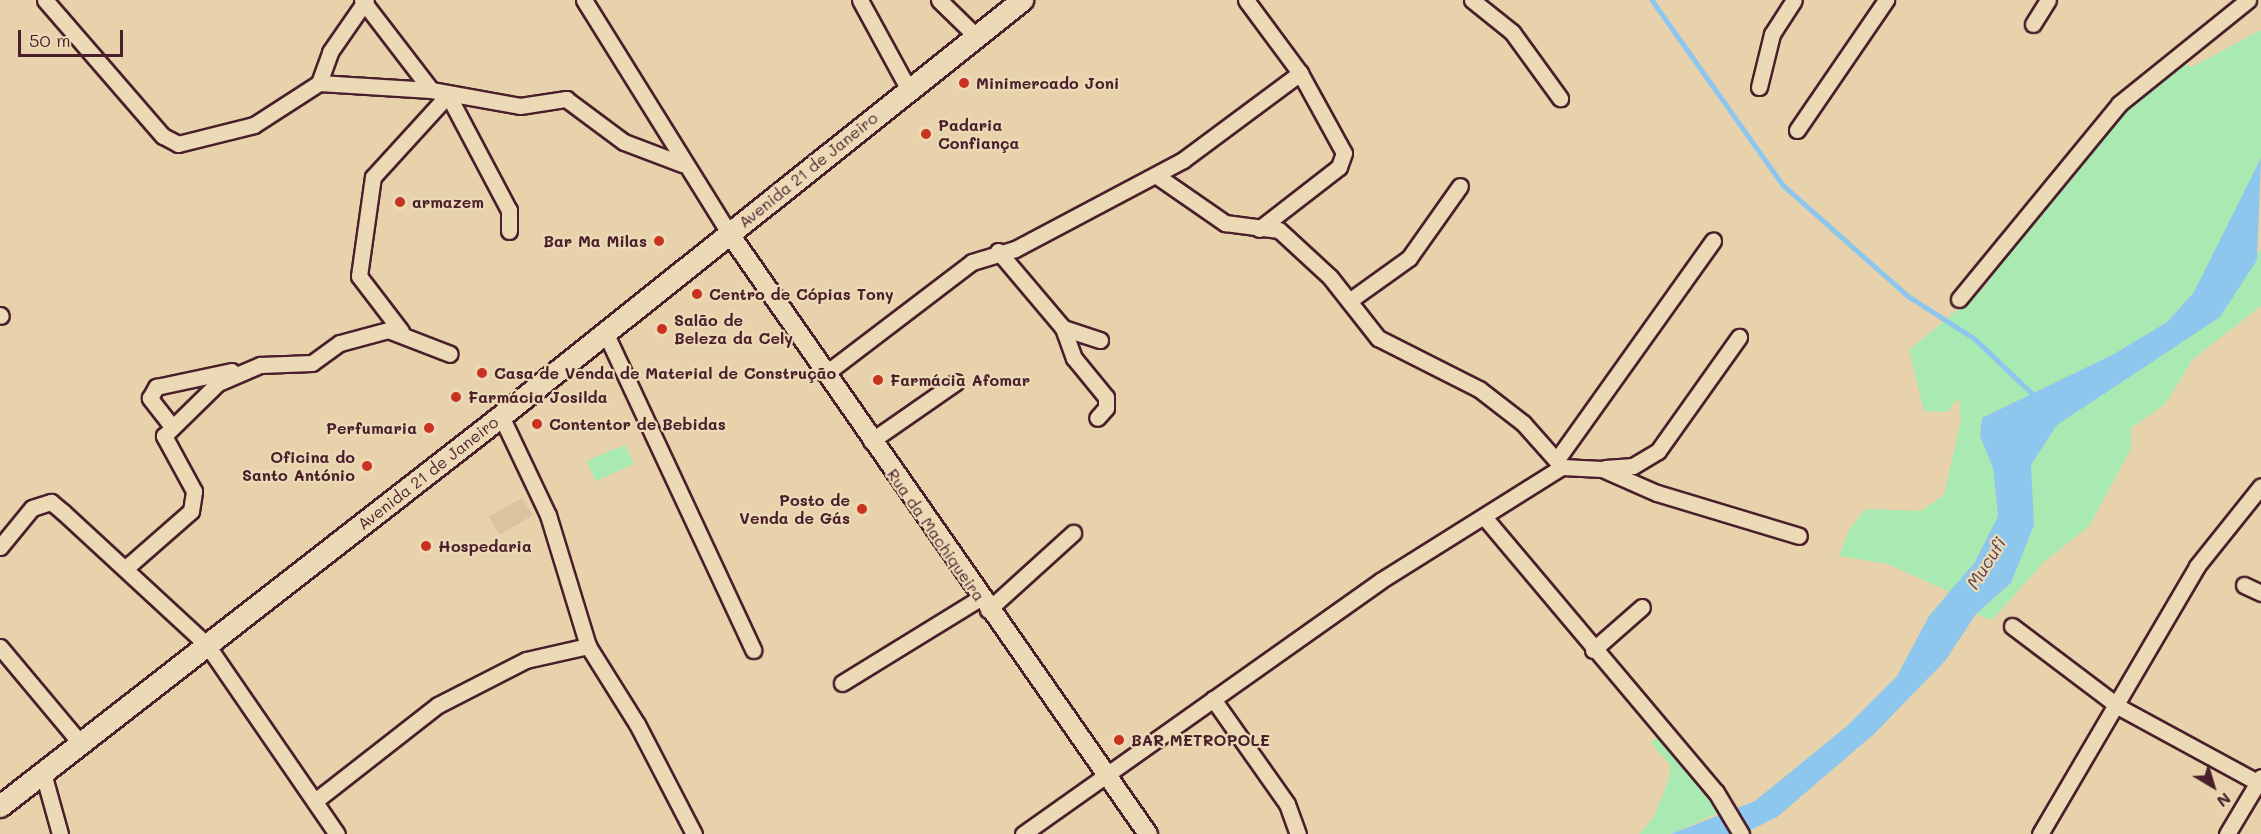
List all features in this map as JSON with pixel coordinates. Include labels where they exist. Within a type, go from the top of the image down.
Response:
[{"type":"main road","name":"Avenida 21 de Janeiro","points":[[0,806],[501,416],[1022,0]]},
{"type":"street","points":[[45,0],[163,136],[178,144],[254,125],[319,83],[431,90],[448,95],[520,106],[566,99],[624,142],[682,164]]},
{"type":"street","points":[[584,0],[682,164],[729,233]]},
{"type":"street","points":[[860,0],[909,90]]},
{"type":"street","points":[[939,0],[976,36]]},
{"type":"street","points":[[1246,0],[1300,73],[1344,153],[1340,167],[1259,229]]},
{"type":"street","points":[[1472,0],[1512,32],[1560,98]]},
{"type":"street","points":[[1759,87],[1772,34],[1794,0]]},
{"type":"street","points":[[1797,130],[1886,0]]},
{"type":"street","points":[[2033,24],[2048,0]]},
{"type":"street","points":[[1959,299],[2119,104],[2248,0]]},
{"type":"street","points":[[319,83],[330,52],[364,1],[431,90]]},
{"type":"street","points":[[825,374],[972,262],[998,251],[1015,249],[1157,176],[1300,73]]},
{"type":"street","points":[[448,95],[509,210],[509,231]]},
{"type":"street","points":[[448,95],[373,177],[359,276],[401,331],[450,354]]},
{"type":"street","points":[[1157,176],[1226,223],[1280,230],[1349,301],[1378,338],[1479,389],[1560,462],[1602,469],[1657,493],[1798,536]]},
{"type":"street","points":[[1349,301],[1409,258],[1460,186]]},
{"type":"street","name":"Rua da Machiqueira","points":[[729,233],[984,604],[1108,772],[1148,834]]},
{"type":"street","points":[[1023,834],[1380,581],[1485,518],[1560,462],[1713,242]]},
{"type":"street","points":[[998,251],[1063,328],[1074,358],[1106,397],[1106,408],[1097,418]]},
{"type":"street","points":[[1063,328],[1100,340]]},
{"type":"street","points":[[170,424],[150,398],[156,387],[238,370],[312,363],[340,343],[401,331]]},
{"type":"street","points":[[605,332],[753,650]]},
{"type":"street","points":[[1602,469],[1633,466],[1658,451],[1738,337]]},
{"type":"street","points":[[127,567],[191,511],[195,501],[167,447],[164,435],[170,424],[238,370]]},
{"type":"street","points":[[871,441],[956,382]]},
{"type":"street","points":[[501,416],[548,515],[588,646],[637,724],[694,834]]},
{"type":"street","points":[[2040,834],[2119,707],[2197,566],[2261,486]]},
{"type":"street","points":[[0,547],[18,519],[51,502],[105,555],[127,567],[207,645],[337,834]]},
{"type":"street","points":[[1485,518],[1593,650],[1716,792],[1741,834]]},
{"type":"street","points":[[842,683],[984,604],[1073,532]]},
{"type":"street","points":[[2244,585],[2261,593]]},
{"type":"street","points":[[1593,650],[1642,607]]},
{"type":"street","points":[[2012,626],[2119,707],[2260,781],[2227,834]]},
{"type":"street","points":[[315,801],[438,705],[526,660],[588,646]]},
{"type":"street","points":[[0,647],[81,744]]},
{"type":"street","points":[[1213,699],[1282,797],[1298,834]]},
{"type":"street","points":[[43,773],[60,834]]},
{"type":"shaded area","points":[[522,498],[533,515],[500,535],[489,517]]},
{"type":"green space","points":[[2261,30],[2261,158],[2194,292],[2167,322],[2114,354],[1982,418],[1980,436],[1993,467],[1998,516],[1975,562],[1950,592],[1888,564],[1839,556],[1849,530],[1865,509],[1921,511],[1944,495],[1961,420],[1959,398],[1947,412],[1924,411],[1909,350],[1984,288],[2081,144],[2175,61],[2192,67]]},
{"type":"green space","points":[[2261,250],[2261,306],[2193,359],[2165,404],[2131,428],[2131,449],[2089,526],[2044,562],[1992,620],[1976,614],[2011,583],[2034,525],[2031,465],[2057,425],[2168,350]]},
{"type":"green space","points":[[625,445],[634,464],[596,481],[586,461]]},
{"type":"green space","points":[[1662,733],[1727,809],[1671,834],[1639,834],[1654,817],[1669,779],[1670,765],[1651,743]]},
{"type":"water","name":"Mucufi","points":[[2261,158],[2257,260],[2220,317],[2057,425],[2031,465],[2034,525],[2011,583],[1976,614],[1945,661],[1874,734],[1777,817],[1743,834],[1671,834],[1755,801],[1847,726],[1897,676],[1929,616],[1975,562],[1998,516],[1993,468],[1980,436],[1982,418],[2114,354],[2167,322],[2194,292]]},
{"type":"waterway","points":[[1652,0],[1783,185],[1908,296],[1975,339],[2036,397]]},
{"type":"place","name":"Minimercado Joni","points":[[964,83]]},
{"type":"place","name":"Padaria Confiança","points":[[926,134]]},
{"type":"place","name":"armazem","points":[[400,202]]},
{"type":"place","name":"Bar Ma Milas","points":[[659,241]]},
{"type":"place","name":"Centro de Cópias Tony","points":[[697,294]]},
{"type":"place","name":"Salão de Beleza da Cely","points":[[662,329]]},
{"type":"place","name":"Casa de Venda de Material de Construção","points":[[482,373]]},
{"type":"place","name":"Farmácia Afomar","points":[[878,380]]},
{"type":"place","name":"Farmácia Josilda","points":[[456,397]]},
{"type":"place","name":"Contentor de Bebidas","points":[[537,424]]},
{"type":"place","name":"Perfumaria","points":[[429,428]]},
{"type":"place","name":"Oficina do Santo António","points":[[367,466]]},
{"type":"place","name":"Posto de Venda de Gás","points":[[862,509]]},
{"type":"place","name":"Hospedaria","points":[[426,546]]},
{"type":"place","name":"BAR METROPOLE","points":[[1119,740]]}]
